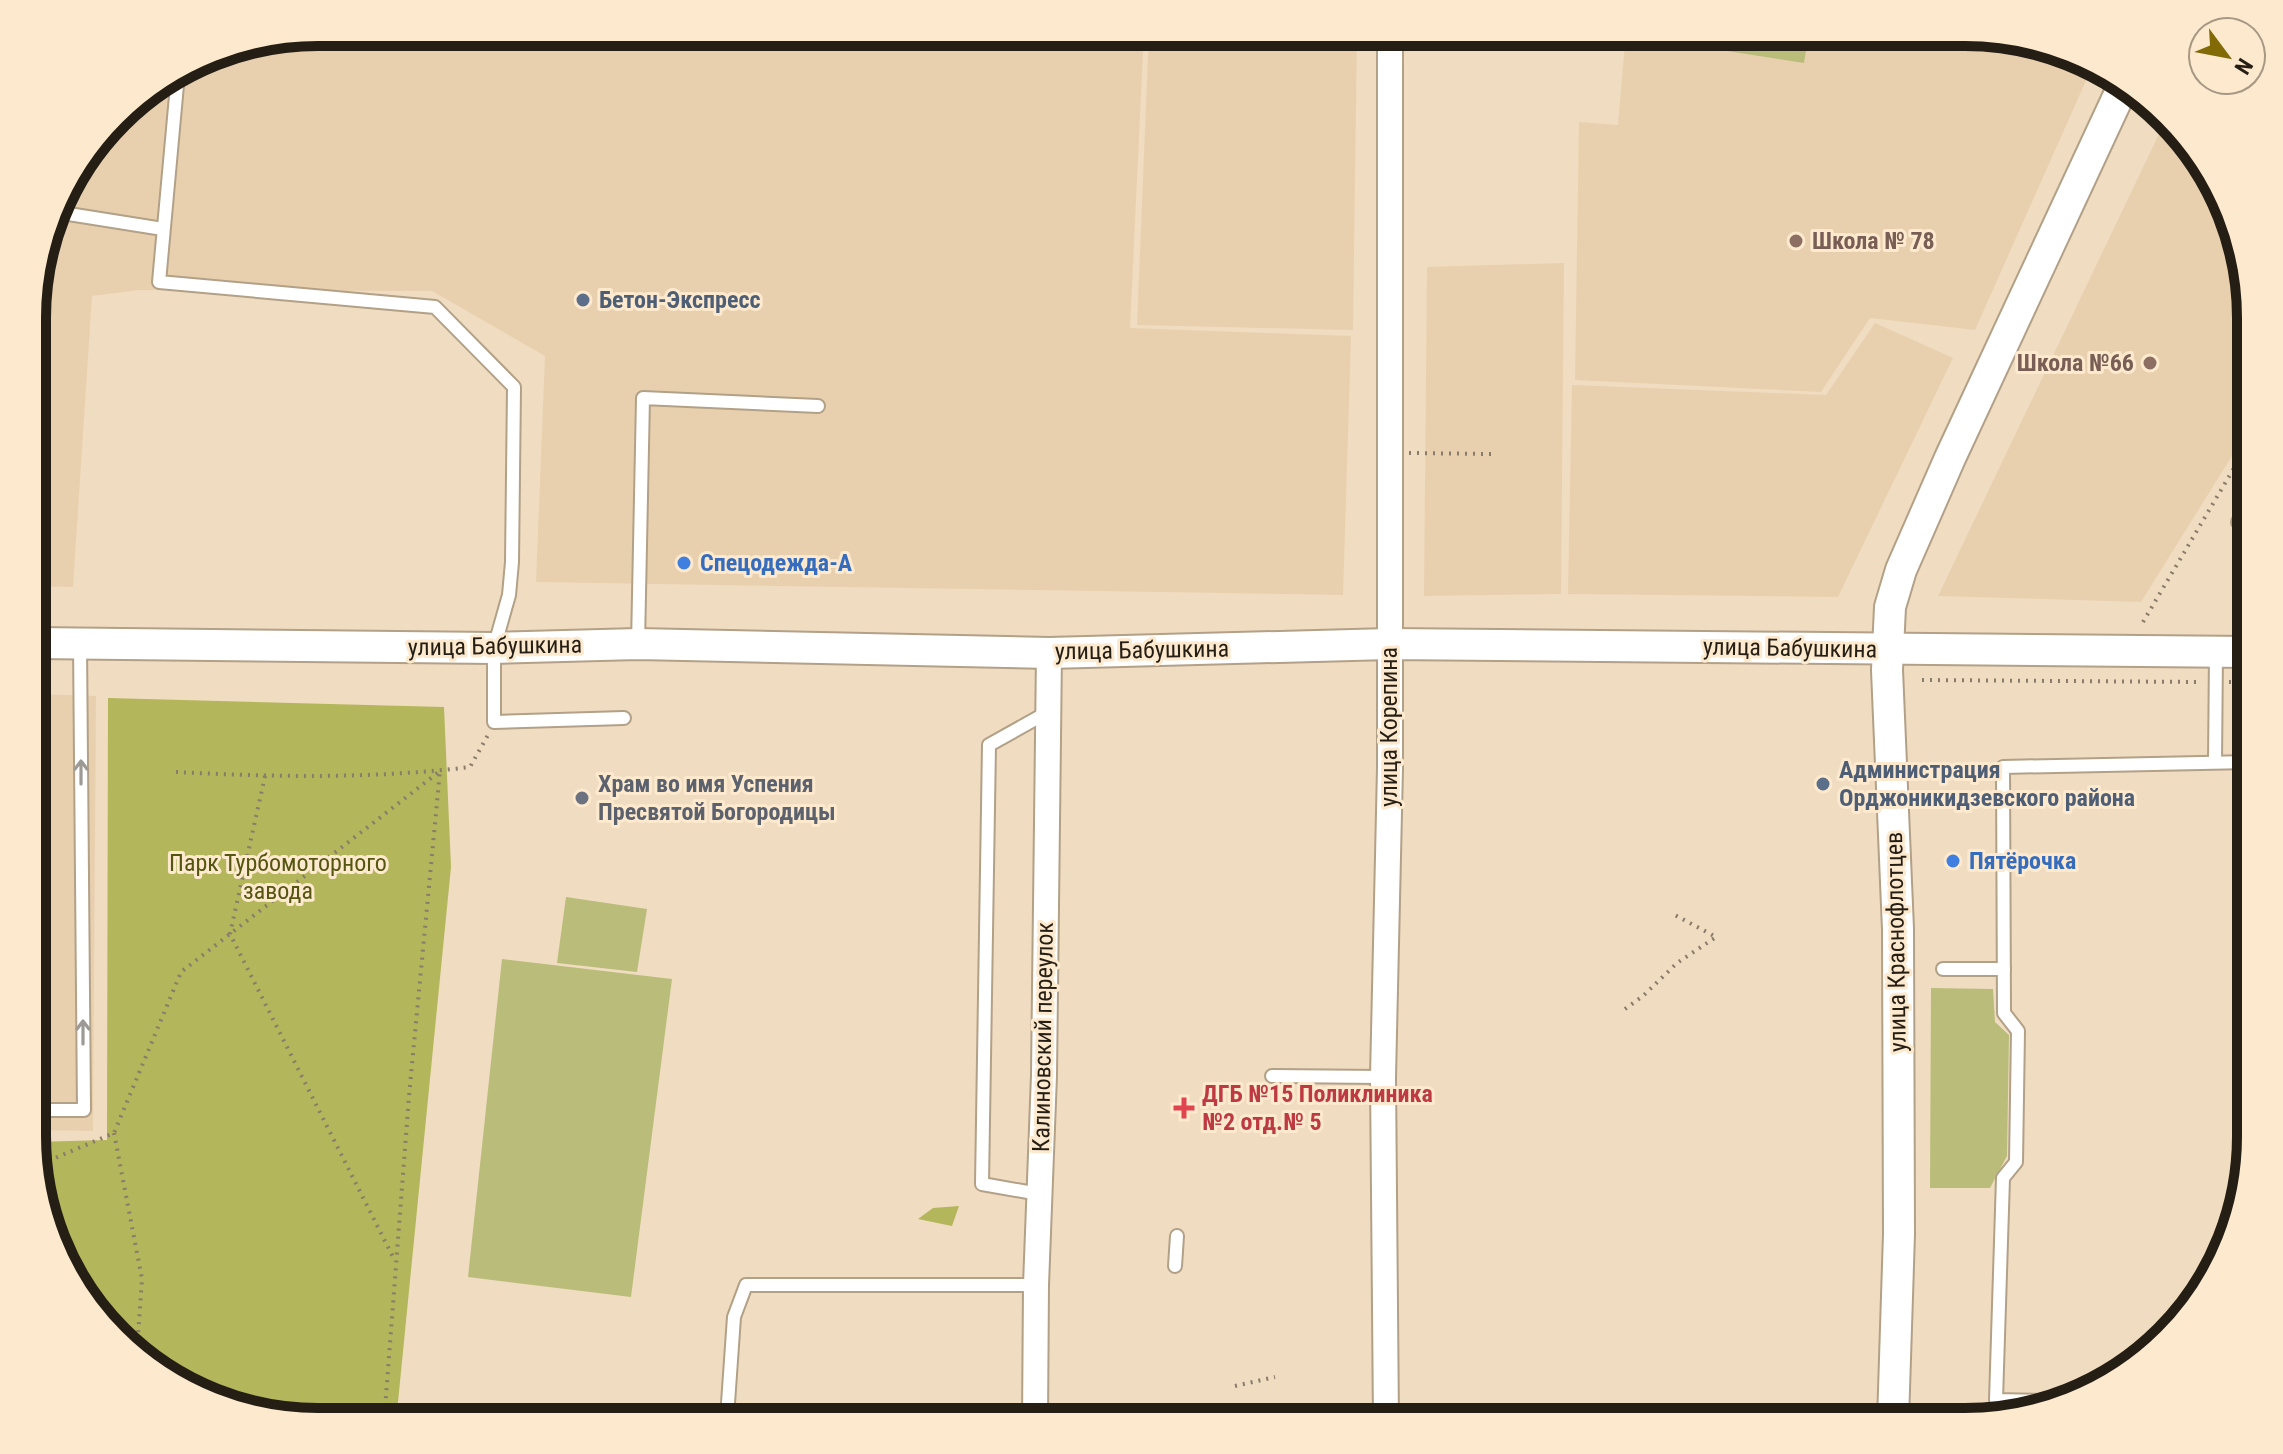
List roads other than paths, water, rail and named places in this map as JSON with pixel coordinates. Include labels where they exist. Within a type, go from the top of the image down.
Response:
[{"type":"street","name":"улица Корепина","points":[[1386,1407],[1383,1077],[1389,895],[1390,46]]},
{"type":"street","name":"улица Краснофлотцев","points":[[1893,1407],[1899,1234],[1898,929],[1888,650],[1890,607],[1901,570],[2119,94]]},
{"type":"street","name":"улица Бабушкина","points":[[46,643],[494,648],[638,644],[1049,653],[1389,644],[2236,651]]},
{"type":"street","name":"Калиновский переулок","points":[[1035,1408],[1044,1075],[1049,653]]},
{"type":"lane","points":[[177,85],[159,282],[435,307],[514,387],[512,562],[509,595],[494,648],[494,722],[624,718]]},
{"type":"lane","points":[[67,214],[163,229]]},
{"type":"lane","points":[[638,644],[643,398],[818,406]]},
{"type":"lane","points":[[46,1110],[84,1110],[80,643]]},
{"type":"lane","points":[[2215,762],[2216,650]]},
{"type":"lane","points":[[1039,1194],[982,1184],[989,745],[1048,712]]},
{"type":"lane","points":[[2027,1401],[1996,1400],[2003,1178],[2016,1162],[2018,1031],[2004,1013],[2003,767],[2236,762]]},
{"type":"lane","points":[[1943,969],[2004,969]]},
{"type":"lane","points":[[1272,1076],[1383,1077]]},
{"type":"lane","points":[[1175,1266],[1177,1236]]},
{"type":"lane","points":[[729,1408],[734,1317],[746,1285],[1036,1285]]},
{"type":"place","name":"Школа № 78","points":[[1796,241]]},
{"type":"place","name":"Бетон-Экспресс","points":[[583,300]]},
{"type":"place","name":"Школа №66","points":[[2150,363]]},
{"type":"place","name":"Спецодежда-А","points":[[684,563]]},
{"type":"place","name":"Администрация Орджоникидзевского района","points":[[1823,784]]},
{"type":"place","name":"Храм во имя Успения Пресвятой Богородицы","points":[[582,798]]},
{"type":"place","name":"Пятёрочка","points":[[1953,861]]},
{"type":"place","name":"ДГБ №15 Поликлиника №2 отд.№ 5","points":[[1184,1108]]},
{"type":"park label","name":"Парк Турбомоторного завода","points":[[278,877]]}]
